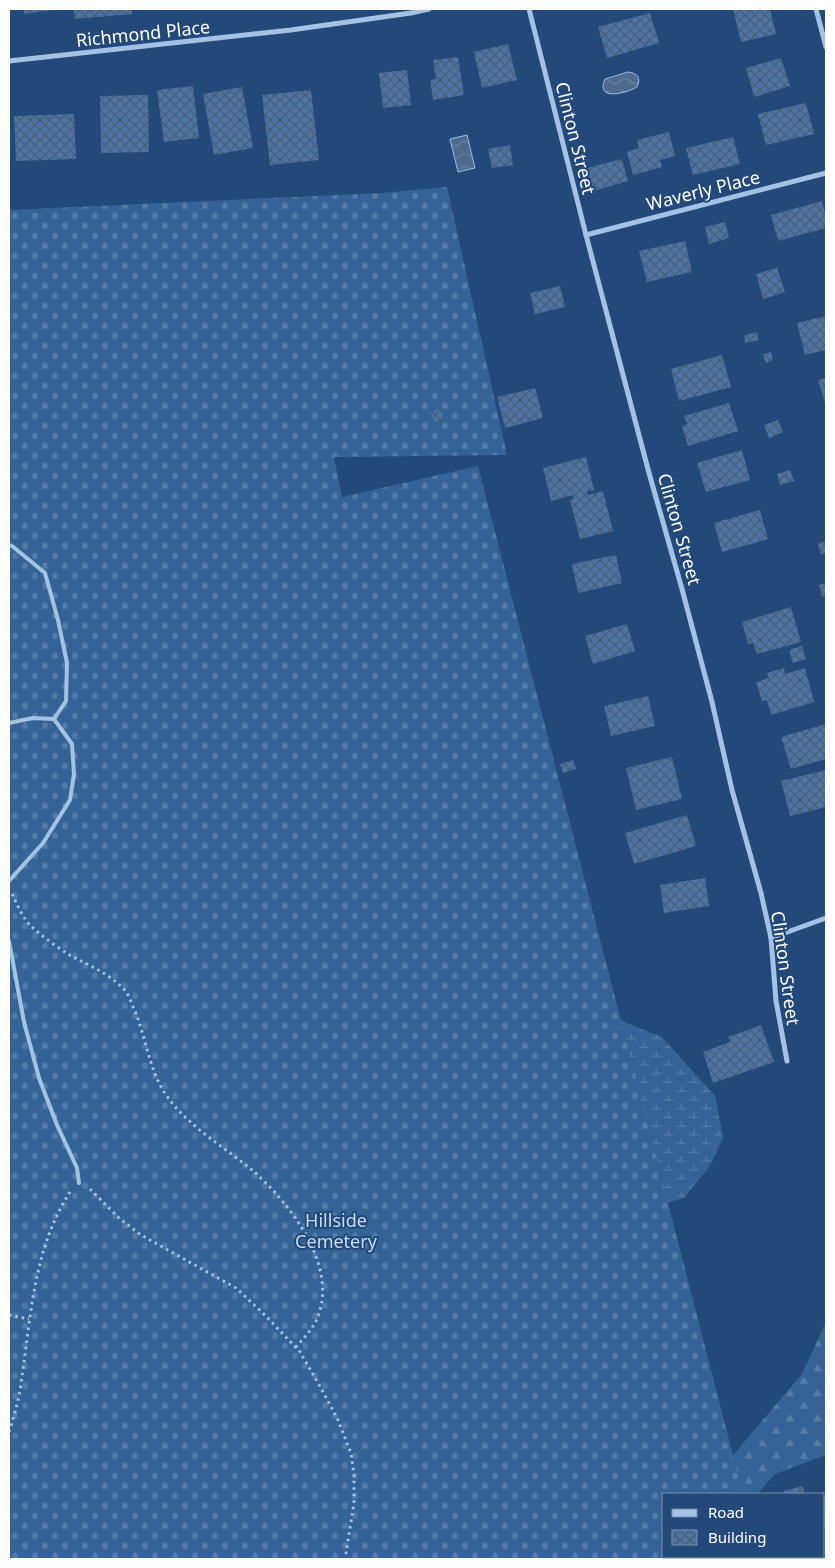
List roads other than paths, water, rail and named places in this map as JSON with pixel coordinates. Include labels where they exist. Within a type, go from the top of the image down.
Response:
[{"type":"street","name":"Richmond Place","points":[[9,61],[291,30],[429,9]]},
{"type":"street","name":"Clinton Street","points":[[529,9],[586,235],[692,626],[732,790],[772,938],[776,1001],[787,1061]]},
{"type":"street","points":[[816,9],[826,47]]},
{"type":"street","name":"Waverly Place","points":[[586,235],[826,173]]},
{"type":"street","points":[[772,938],[826,918]]},
{"type":"lane","points":[[9,545],[45,573],[58,620],[67,663],[66,701],[54,720]]},
{"type":"lane","points":[[9,723],[33,718],[54,720],[72,744],[74,774],[70,800],[43,843],[9,881]]},
{"type":"lane","points":[[9,941],[24,1022],[39,1078],[76,1168],[79,1183]]},
{"type":"water","points":[[628,72],[638,76],[637,87],[626,92],[614,94],[604,91],[605,79]]},
{"type":"water","points":[[467,135],[475,168],[458,172],[450,139]]},
{"type":"park label","name":"Hillside Cemetery","points":[[336,1230]]}]
